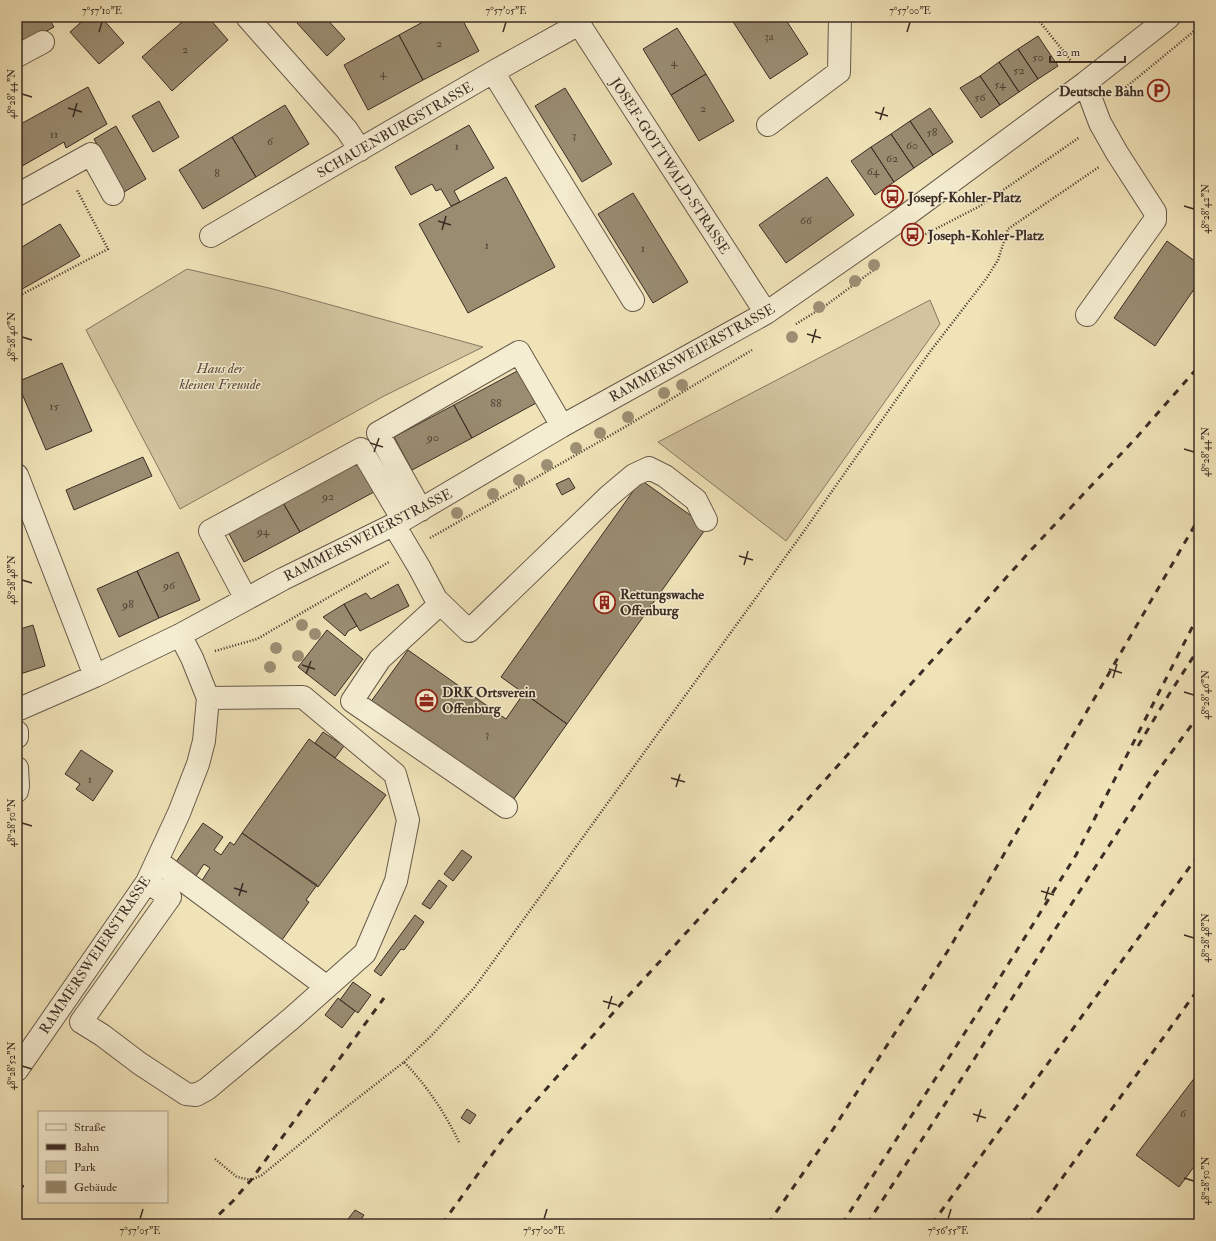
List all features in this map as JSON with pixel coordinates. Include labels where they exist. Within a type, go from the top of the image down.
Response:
[{"type":"street","points":[[247,17],[347,130],[360,150]]},
{"type":"street","points":[[768,125],[839,72],[840,17]]},
{"type":"street","name":"RAMMERSWEIERSTRASSE","points":[[17,710],[95,676],[180,635],[283,579],[406,518],[562,426],[766,313],[897,222],[1085,83],[1170,17]]},
{"type":"street","name":"SCHAUENBURGSTRASSE","points":[[212,236],[580,21]]},
{"type":"street","name":"JOSEF-GOTTWALD-STRASSE","points":[[580,21],[766,313]]},
{"type":"street","points":[[17,56],[43,42]]},
{"type":"street","points":[[493,72],[633,300]]},
{"type":"street","points":[[1085,83],[1100,123],[1117,153],[1156,212],[1155,220],[1087,315]]},
{"type":"street","points":[[17,194],[91,154],[113,194]]},
{"type":"street","points":[[562,426],[520,352],[378,433],[406,518],[419,567],[436,599],[468,631],[609,496],[634,475],[649,468],[665,476],[696,500],[706,520]]},
{"type":"street","points":[[246,599],[210,532],[361,449],[406,518]]},
{"type":"street","points":[[17,475],[95,676]]},
{"type":"street","points":[[440,604],[380,659],[352,701],[506,807]]},
{"type":"street","name":"RAMMERSWEIERSTRASSE","points":[[17,1070],[147,882],[179,813],[198,764],[204,741],[208,698],[192,658],[180,635]]},
{"type":"street","points":[[147,882],[170,898],[81,1022],[186,1094],[196,1095],[207,1089],[292,1018],[365,952],[396,881],[408,820],[395,774],[303,697],[208,698]]},
{"type":"street","points":[[17,732],[17,737]]},
{"type":"street","points":[[17,768],[17,791]]},
{"type":"street","points":[[157,861],[327,987]]},
{"type":"path","points":[[1036,17],[1067,55],[1085,83]]},
{"type":"path","points":[[1114,97],[1199,27]]},
{"type":"path","points":[[215,1159],[237,1178],[251,1180],[262,1175],[326,1122],[404,1062],[433,1034],[474,988],[802,534],[929,353],[986,279],[998,260],[1008,229],[1117,153]]},
{"type":"path","points":[[17,297],[108,249],[65,168]]},
{"type":"path","points":[[404,1062],[430,1092],[449,1121],[460,1144]]},
{"type":"path","points":[[1193,1224],[1199,1221]]},
{"type":"green space","name":"Haus der kleinen Freunde","points":[[187,269],[273,289],[483,347],[384,396],[180,509],[86,330]]},
{"type":"green space","points":[[930,300],[940,324],[786,541],[658,442]]},
{"type":"building","points":[[17,17],[48,17],[54,27],[17,47]]},
{"type":"building","points":[[87,17],[101,17],[124,43],[99,64],[70,32]]},
{"type":"building","points":[[188,17],[208,17],[228,40],[172,91],[142,57]]},
{"type":"building","points":[[303,17],[325,17],[345,39],[327,56],[297,23]]},
{"type":"building","points":[[432,17],[461,17],[479,51],[423,80],[399,35]]},
{"type":"building","points":[[730,17],[784,17],[808,54],[770,79]]},
{"type":"building","points":[[677,28],[706,74],[671,95],[643,49]]},
{"type":"building","points":[[399,35],[423,80],[368,110],[344,65]]},
{"type":"building","points":[[1038,36],[1058,66],[1038,79],[1018,49]]},
{"type":"building","points":[[1018,49],[1038,79],[1019,92],[999,62]]},
{"type":"building","points":[[999,62],[1019,92],[1000,105],[980,76]]},
{"type":"building","points":[[706,74],[734,121],[699,141],[671,95]]},
{"type":"building","points":[[980,76],[1000,105],[981,118],[960,88]]},
{"type":"building","points":[[88,87],[107,124],[66,148],[64,142],[17,169],[17,126]]},
{"type":"building","points":[[565,88],[612,164],[582,182],[535,106]]},
{"type":"building","points":[[159,101],[179,137],[153,152],[132,116]]},
{"type":"building","points":[[285,105],[309,144],[256,177],[232,137]]},
{"type":"building","points":[[930,108],[953,142],[933,155],[910,121]]},
{"type":"building","points":[[910,121],[933,155],[914,168],[891,134]]},
{"type":"building","points":[[469,125],[494,168],[454,191],[460,202],[451,206],[441,189],[436,191],[432,184],[411,195],[395,167]]},
{"type":"building","points":[[116,126],[146,179],[124,192],[94,139]]},
{"type":"building","points":[[891,134],[914,168],[894,182],[871,147]]},
{"type":"building","points":[[232,137],[256,177],[203,209],[179,170]]},
{"type":"building","points":[[871,147],[894,182],[875,195],[851,161]]},
{"type":"building","points":[[506,177],[555,267],[468,313],[419,224]]},
{"type":"building","points":[[827,177],[854,215],[786,263],[759,225]]},
{"type":"building","points":[[633,193],[688,282],[653,303],[598,214]]},
{"type":"building","points":[[60,224],[80,256],[17,292],[17,250]]},
{"type":"building","points":[[1167,241],[1199,264],[1199,282],[1155,346],[1114,318]]},
{"type":"building","points":[[62,363],[92,431],[46,450],[17,382]]},
{"type":"building","points":[[521,369],[538,402],[472,438],[454,405]]},
{"type":"building","points":[[454,405],[472,438],[412,470],[394,437]]},
{"type":"building","points":[[143,457],[152,476],[74,510],[66,490]]},
{"type":"building","points":[[357,460],[374,492],[300,532],[282,501]]},
{"type":"building","points":[[569,478],[575,488],[562,495],[556,484]]},
{"type":"building","name":"Rettungswache Offenburg","points":[[641,480],[707,527],[567,724],[501,677]]},
{"type":"building","points":[[282,501],[300,532],[244,562],[227,530]]},
{"type":"building","points":[[178,552],[200,600],[159,618],[137,571]]},
{"type":"building","points":[[137,571],[159,618],[119,637],[97,589]]},
{"type":"building","points":[[398,584],[409,606],[360,631],[344,604],[366,593],[371,599]]},
{"type":"building","points":[[344,604],[357,626],[348,631],[345,636],[323,617]]},
{"type":"building","points":[[33,625],[45,666],[17,675],[17,630]]},
{"type":"building","points":[[327,630],[363,659],[335,696],[298,667]]},
{"type":"building","points":[[408,650],[506,719],[524,693],[567,724],[511,803],[370,703]]},
{"type":"building","points":[[323,732],[344,746],[335,758],[315,743]]},
{"type":"building","points":[[309,739],[386,795],[318,887],[242,833]]},
{"type":"building","points":[[81,750],[113,771],[93,801],[76,789],[80,784],[65,774]]},
{"type":"building","points":[[203,823],[223,837],[214,850],[221,855],[230,842],[234,845],[242,833],[317,885],[306,900],[309,902],[282,940],[201,882],[210,868],[204,864],[196,876],[176,862]]},
{"type":"building","points":[[462,850],[472,857],[453,881],[444,874]]},
{"type":"building","points":[[439,880],[447,886],[430,909],[422,904]]},
{"type":"building","points":[[415,915],[424,922],[404,950],[401,949],[381,976],[374,971]]},
{"type":"building","points":[[353,982],[371,995],[358,1013],[340,1000]]},
{"type":"building","points":[[338,998],[355,1011],[342,1028],[325,1015]]},
{"type":"building","points":[[1199,1072],[1199,1160],[1179,1187],[1136,1155]]},
{"type":"building","points":[[467,1109],[476,1115],[470,1124],[461,1118]]},
{"type":"building","points":[[17,1181],[24,1186],[17,1195]]},
{"type":"building","points":[[355,1210],[364,1215],[358,1224],[355,1224],[348,1219]]},
{"type":"railway","points":[[442,1224],[506,1135],[620,1005],[782,828],[1031,550],[1136,438],[1199,366]]},
{"type":"railway","points":[[768,1224],[830,1134],[949,949],[1199,518]]},
{"type":"railway","points":[[842,1224],[991,992],[1076,855],[1199,614]]},
{"type":"railway","points":[[1138,746],[1199,648]]},
{"type":"railway","points":[[867,1224],[973,1061],[1054,931],[1154,776],[1199,715]]},
{"type":"railway","points":[[932,1224],[1199,854]]},
{"type":"railway","points":[[1029,1224],[1199,988]]},
{"type":"railway","points":[[209,1224],[233,1201],[251,1180],[384,998]]},
{"type":"place","name":"Deutsche Bahn","points":[[1159,91]]},
{"type":"place","name":"Josepf-Kohler-Platz","points":[[892,197]]},
{"type":"place","name":"Joseph-Kohler-Platz","points":[[913,235]]},
{"type":"place","name":"Rettungswache Offenburg","points":[[604,602]]},
{"type":"place","name":"DRK Ortsverein Offenburg","points":[[426,700]]}]
